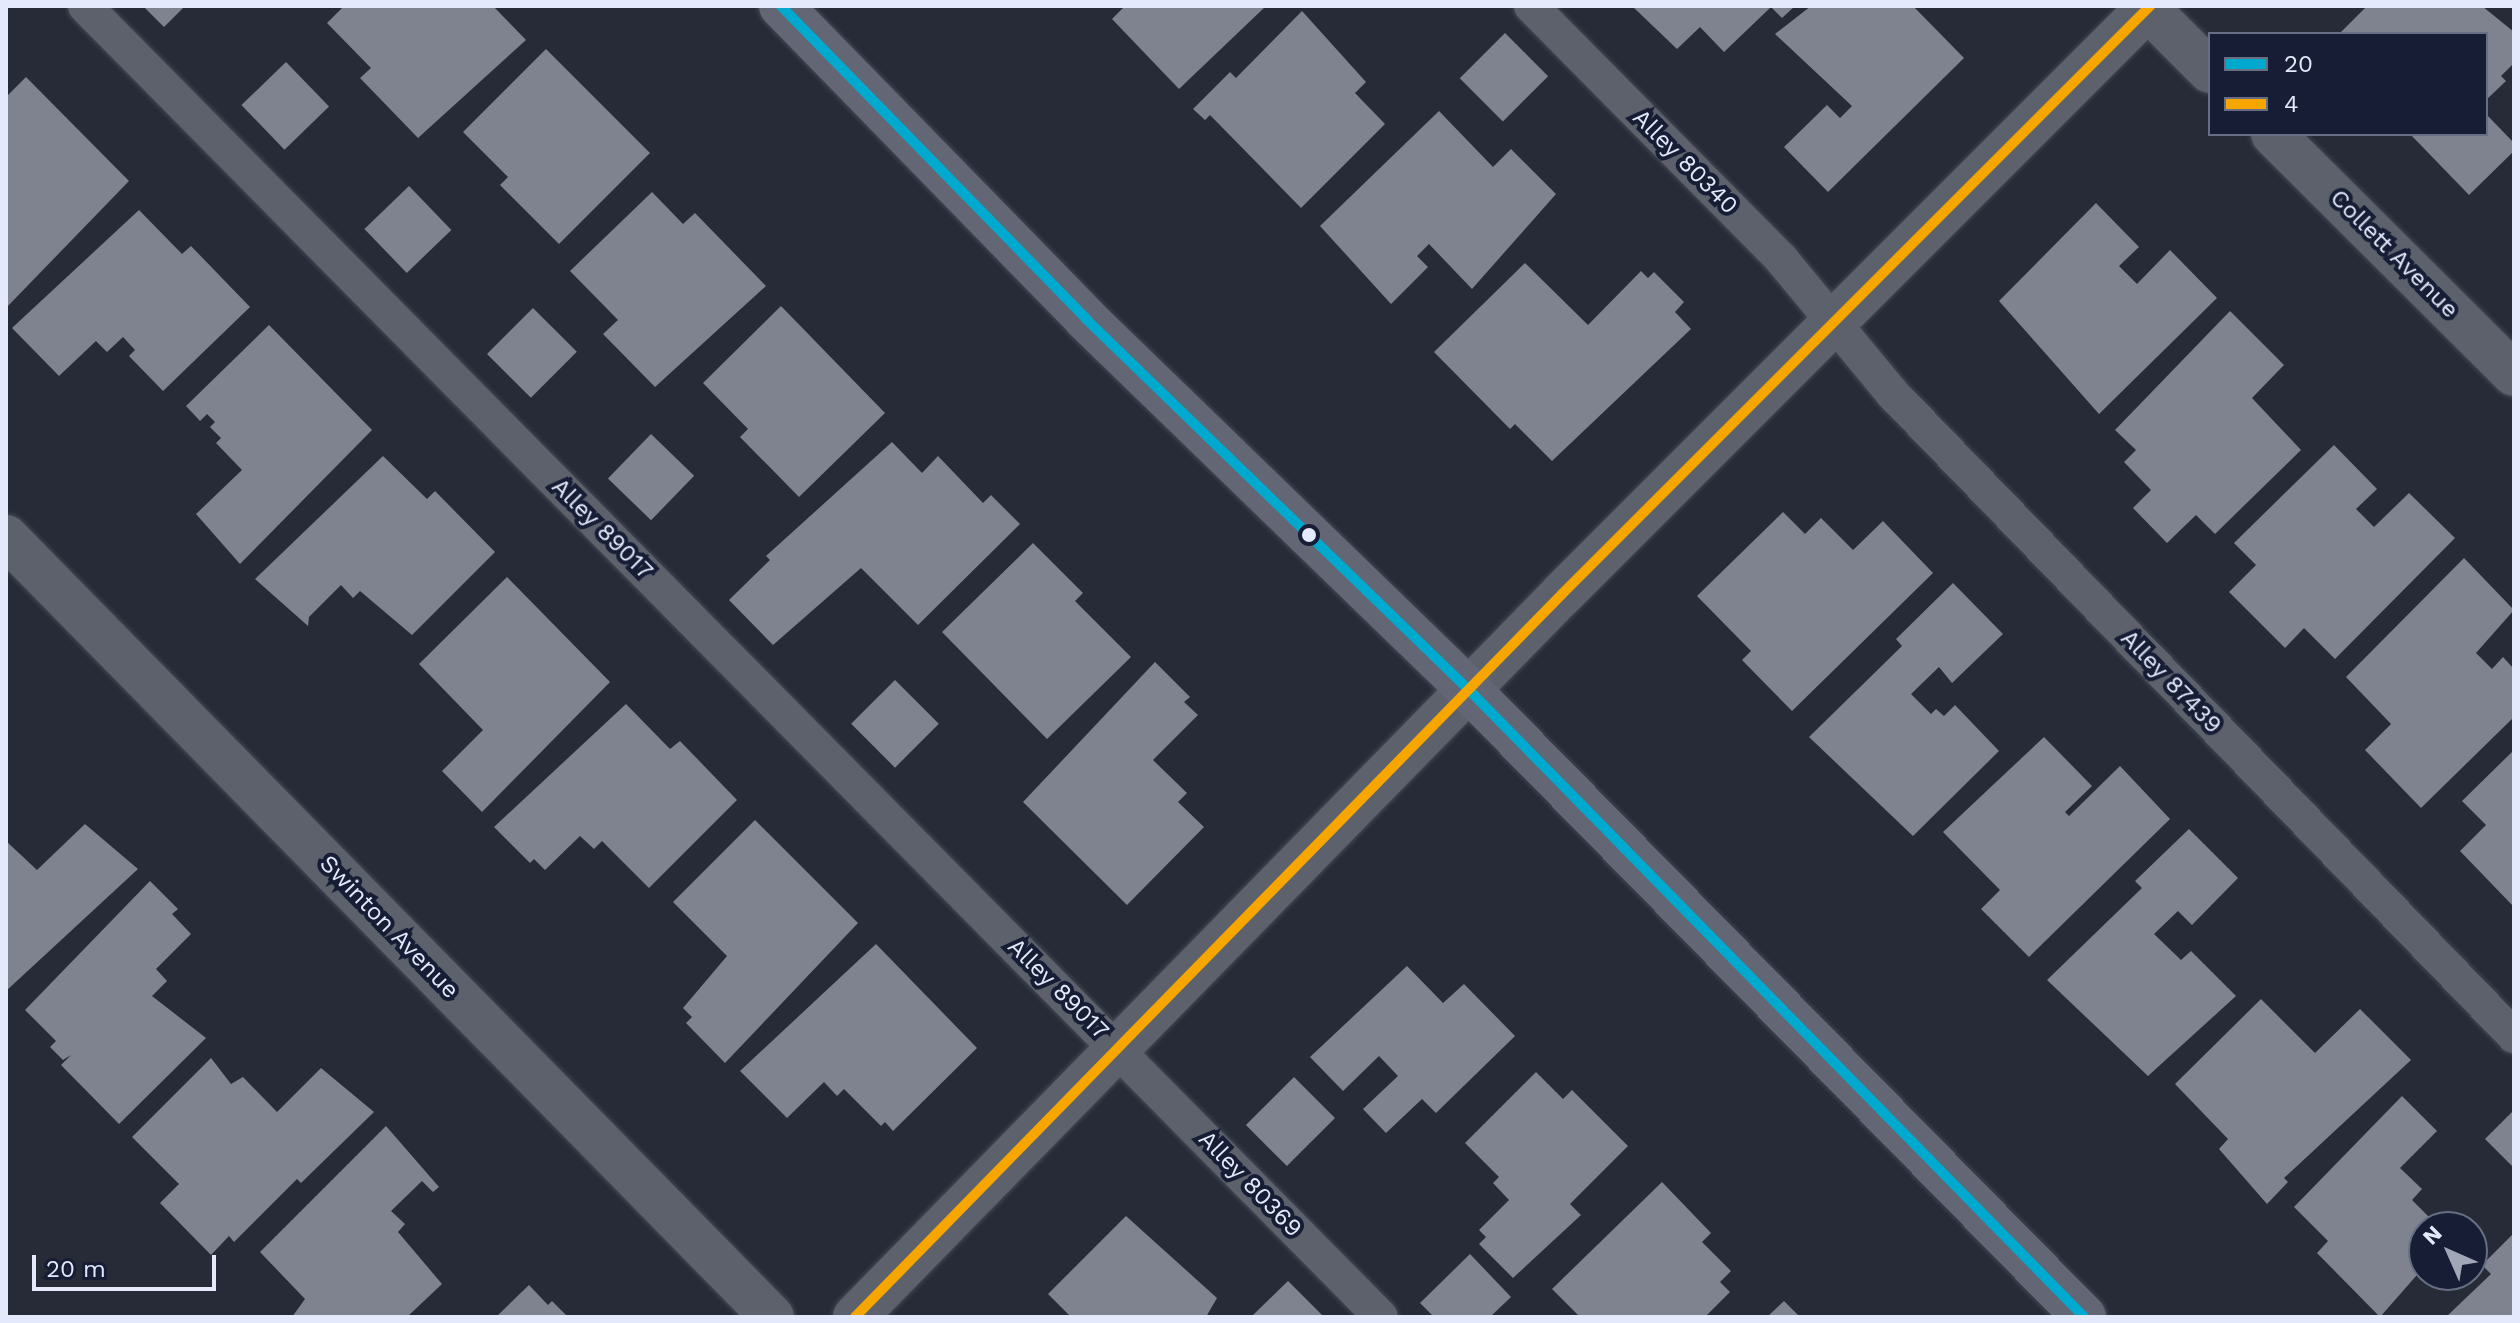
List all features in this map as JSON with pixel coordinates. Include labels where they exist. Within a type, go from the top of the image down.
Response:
[{"type":"main road","points":[[781,6],[1086,319],[1470,691],[2084,1317]]},
{"type":"street","points":[[855,1317],[2147,7],[2208,69]]},
{"type":"street","name":"Collett Avenue","points":[[2275,136],[2514,374]]},
{"type":"street","name":"Swinton Avenue","points":[[6,537],[772,1317]]},
{"type":"lane","name":"Alley 89017","points":[[85,6],[1120,1051]]},
{"type":"lane","name":"Alley 80340","points":[[1531,6],[1782,260],[1834,323]]},
{"type":"lane","name":"Alley 87439","points":[[1834,323],[1903,405],[2514,1036]]},
{"type":"lane","name":"Alley 80369","points":[[1120,1051],[1381,1317]]},
{"type":"building","points":[[143,6],[185,6],[164,27]]},
{"type":"building","points":[[344,6],[493,6],[526,40],[418,138],[360,78],[371,68],[327,23]]},
{"type":"building","points":[[1125,6],[1266,6],[1179,89],[1112,19]]},
{"type":"building","points":[[1632,6],[1795,6],[1782,18],[1771,7],[1724,52],[1700,27],[1677,49]]},
{"type":"building","points":[[1811,6],[1913,6],[1964,58],[1828,192],[1784,147],[1827,105],[1840,118],[1852,106],[1775,34]]},
{"type":"building","points":[[2367,6],[2482,6],[2514,32],[2514,63],[2501,76],[2506,81],[2488,98],[2488,32],[2341,32]]},
{"type":"building","points":[[1302,11],[1366,82],[1355,93],[1385,124],[1301,208],[1210,115],[1205,120],[1193,109],[1230,72],[1236,78]]},
{"type":"building","points":[[1505,33],[1548,76],[1503,121],[1460,78]]},
{"type":"building","points":[[546,49],[650,153],[559,244],[500,185],[508,177],[463,132]]},
{"type":"building","points":[[286,62],[329,107],[284,150],[241,105]]},
{"type":"building","points":[[26,77],[129,181],[6,308],[6,97]]},
{"type":"building","points":[[1439,111],[1493,167],[1511,149],[1556,194],[1472,289],[1429,244],[1417,256],[1428,267],[1391,304],[1320,226]]},
{"type":"building","points":[[2488,116],[2514,143],[2514,151],[2469,195],[2412,136],[2488,136]]},
{"type":"building","points":[[409,186],[451,230],[407,273],[364,229]]},
{"type":"building","points":[[652,192],[683,224],[695,213],[766,286],[655,387],[603,334],[618,320],[570,271]]},
{"type":"building","points":[[2096,203],[2139,247],[2119,266],[2137,284],[2170,250],[2217,298],[2099,414],[1999,301]]},
{"type":"building","points":[[139,210],[182,254],[191,246],[250,307],[163,391],[129,356],[135,350],[123,337],[107,352],[96,341],[59,376],[12,328]]},
{"type":"building","points":[[1525,263],[1588,325],[1641,271],[1648,278],[1654,272],[1684,302],[1675,312],[1691,329],[1552,461],[1515,424],[1510,429],[1434,352]]},
{"type":"building","points":[[781,306],[885,413],[799,497],[740,437],[748,429],[703,383]]},
{"type":"building","points":[[533,308],[577,352],[531,398],[487,354]]},
{"type":"building","points":[[2230,311],[2284,365],[2252,398],[2301,450],[2215,534],[2196,515],[2167,543],[2133,508],[2151,490],[2124,462],[2136,450],[2115,430]]},
{"type":"building","points":[[269,325],[372,430],[240,564],[196,514],[242,470],[216,443],[221,438],[210,427],[215,422],[207,414],[200,421],[186,406]]},
{"type":"building","points":[[651,434],[694,476],[651,520],[608,479]]},
{"type":"building","points":[[892,442],[922,473],[938,456],[983,503],[991,495],[1020,524],[918,625],[861,568],[773,645],[729,600],[770,560],[766,556]]},
{"type":"building","points":[[2334,445],[2377,489],[2356,509],[2374,527],[2409,493],[2455,538],[2335,659],[2304,628],[2285,648],[2229,592],[2256,565],[2234,543]]},
{"type":"building","points":[[383,456],[427,499],[435,491],[495,552],[412,635],[360,591],[353,598],[341,585],[309,617],[308,626],[255,579]]},
{"type":"building","points":[[1783,512],[1805,534],[1821,518],[1853,550],[1883,521],[1933,573],[1792,711],[1742,660],[1751,651],[1697,596]]},
{"type":"building","points":[[1033,543],[1083,593],[1075,601],[1131,657],[1047,739],[942,632]]},
{"type":"building","points":[[2464,558],[2514,610],[2476,653],[2492,669],[2503,657],[2514,669],[2514,717],[2421,808],[2365,750],[2391,724],[2346,677]]},
{"type":"building","points":[[507,577],[610,682],[482,812],[442,771],[483,730],[419,664]]},
{"type":"building","points":[[1953,583],[2003,634],[1952,683],[1939,667],[1911,694],[1931,714],[1936,709],[1944,716],[1955,705],[1999,751],[1913,836],[1809,737],[1902,646],[1896,639]]},
{"type":"building","points":[[1155,662],[1190,697],[1184,702],[1198,715],[1153,760],[1187,793],[1178,802],[1204,827],[1127,905],[1023,802]]},
{"type":"building","points":[[895,680],[939,724],[895,768],[851,724]]},
{"type":"building","points":[[626,704],[670,749],[680,741],[737,800],[649,888],[602,841],[594,849],[580,836],[545,870],[534,859],[530,863],[494,827]]},
{"type":"building","points":[[2044,737],[2092,786],[2065,812],[2069,816],[2120,766],[2170,819],[2029,957],[1981,909],[2000,890],[1943,832]]},
{"type":"building","points":[[2514,750],[2514,907],[2460,851],[2486,825],[2462,801]]},
{"type":"building","points":[[755,820],[858,923],[725,1063],[686,1023],[692,1017],[683,1008],[727,956],[673,902]]},
{"type":"building","points":[[85,824],[138,869],[6,991],[6,841],[37,870]]},
{"type":"building","points":[[2189,829],[2238,878],[2192,925],[2178,911],[2154,934],[2181,960],[2191,951],[2236,996],[2148,1076],[2047,980],[2142,888],[2135,881]]},
{"type":"building","points":[[150,881],[178,909],[172,914],[191,934],[156,969],[167,981],[152,996],[206,1038],[119,1124],[61,1065],[71,1055],[63,1060],[50,1047],[56,1041],[25,1010]]},
{"type":"building","points":[[876,944],[977,1048],[893,1131],[885,1122],[881,1126],[844,1089],[837,1096],[824,1082],[787,1118],[740,1071]]},
{"type":"building","points":[[1407,966],[1443,1003],[1464,984],[1515,1036],[1436,1113],[1422,1099],[1386,1133],[1363,1109],[1398,1076],[1379,1056],[1343,1091],[1310,1057]]},
{"type":"building","points":[[2261,999],[2315,1053],[2360,1009],[2411,1060],[2284,1178],[2288,1182],[2267,1204],[2219,1149],[2228,1139],[2175,1084]]},
{"type":"building","points":[[211,1058],[231,1084],[243,1077],[277,1112],[321,1068],[374,1112],[301,1183],[297,1179],[234,1242],[229,1236],[211,1255],[160,1203],[179,1184],[132,1137]]},
{"type":"building","points":[[1536,1072],[1563,1099],[1572,1090],[1628,1146],[1570,1204],[1581,1215],[1513,1278],[1479,1244],[1486,1237],[1479,1230],[1509,1200],[1493,1183],[1499,1177],[1465,1143]]},
{"type":"building","points":[[1294,1077],[1335,1118],[1287,1166],[1246,1125]]},
{"type":"building","points":[[2402,1096],[2437,1131],[2400,1168],[2422,1189],[2412,1200],[2423,1211],[2408,1211],[2408,1285],[2380,1317],[2317,1253],[2328,1241],[2294,1207]]},
{"type":"building","points":[[2514,1110],[2514,1168],[2485,1139]]},
{"type":"building","points":[[386,1126],[439,1187],[433,1192],[422,1181],[391,1211],[405,1224],[398,1232],[442,1284],[407,1317],[292,1317],[305,1299],[260,1252]]},
{"type":"building","points":[[1662,1182],[1711,1233],[1702,1242],[1731,1271],[1720,1282],[1730,1292],[1705,1317],[1580,1317],[1552,1289]]},
{"type":"building","points":[[1126,1216],[1217,1298],[1206,1317],[1071,1317],[1048,1294]]},
{"type":"building","points":[[2514,1233],[2514,1317],[2446,1317],[2473,1291],[2488,1291],[2488,1277],[2491,1274],[2488,1259]]},
{"type":"building","points":[[1470,1254],[1511,1297],[1490,1317],[1434,1317],[1420,1303]]},
{"type":"building","points":[[1288,1281],[1324,1317],[1251,1317]]},
{"type":"building","points":[[529,1285],[548,1305],[552,1301],[568,1317],[496,1317]]},
{"type":"building","points":[[1784,1301],[1800,1317],[1767,1317]]},
{"type":"transit line","name":"20","points":[[781,6],[1086,319],[1470,691],[2084,1317]]},
{"type":"transit line","name":"4","points":[[855,1317],[1562,594],[2150,6]]}]
